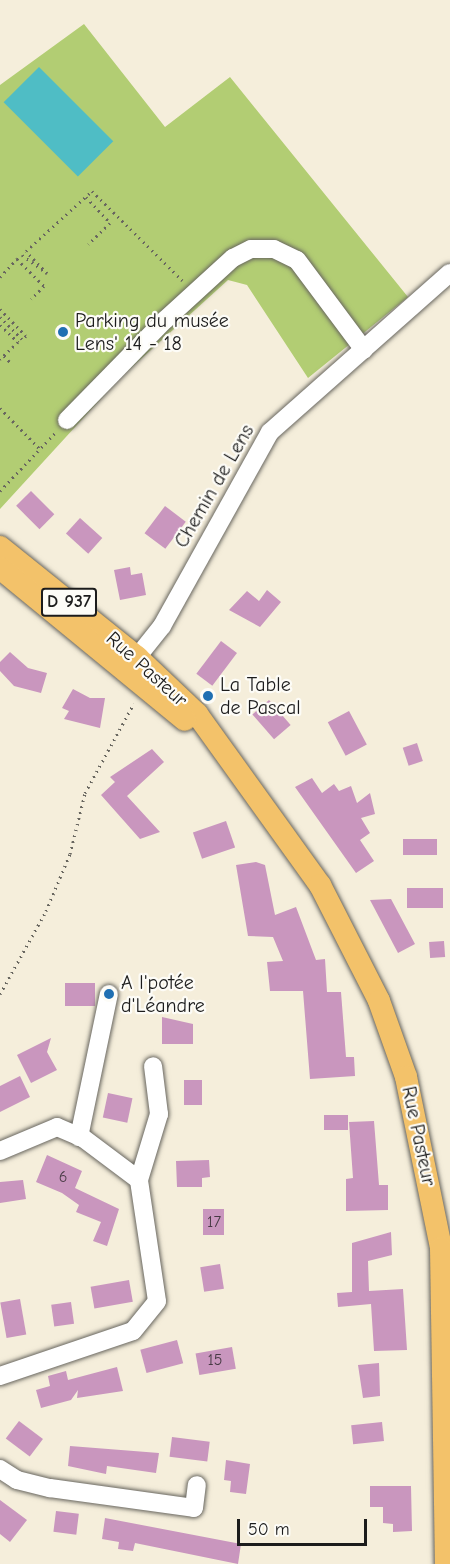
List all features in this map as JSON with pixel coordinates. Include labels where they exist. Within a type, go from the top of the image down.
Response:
[{"type":"main road","name":"Rue Pasteur","points":[[0,547],[131,664]]},
{"type":"main road","name":"Rue Pasteur","points":[[0,568],[198,714],[320,885],[379,1001],[406,1077],[441,1248],[446,1564]]},
{"type":"street","points":[[67,420],[165,320],[233,258],[251,249],[274,249],[297,260],[364,350]]},
{"type":"street","name":"Chemin de Lens","points":[[131,664],[162,626],[259,447],[295,405],[364,350],[450,273]]},
{"type":"street","points":[[79,1137],[109,994]]},
{"type":"street","points":[[0,1376],[133,1331],[157,1301],[139,1180],[159,1114],[153,1066]]},
{"type":"street","points":[[0,1151],[57,1127],[79,1137],[139,1180]]},
{"type":"street","points":[[0,1468],[17,1480],[50,1488],[194,1508],[196,1485]]},
{"type":"path","points":[[0,277],[22,255],[47,273],[26,251],[92,191],[185,284]]},
{"type":"path","points":[[86,197],[110,223],[87,244]]},
{"type":"path","points":[[17,259],[44,286],[31,299]]},
{"type":"path","points":[[0,309],[26,336],[22,339],[0,317]]},
{"type":"path","points":[[0,324],[18,342],[0,360]]},
{"type":"path","points":[[4,356],[12,364]]},
{"type":"path","points":[[1,410],[39,448]]},
{"type":"path","points":[[0,491],[67,420]]},
{"type":"path","points":[[0,994],[46,911],[70,854],[86,793],[137,697]]},
{"type":"green space","points":[[84,24],[165,127],[230,77],[408,297],[308,378],[247,285],[228,280],[120,378],[0,509],[0,85]]},
{"type":"water","points":[[39,67],[113,141],[78,177],[4,102]]},
{"type":"building","points":[[31,491],[54,514],[39,529],[16,506]]},
{"type":"building","points":[[165,506],[186,522],[165,549],[145,533]]},
{"type":"building","points":[[80,518],[102,538],[88,554],[66,534]]},
{"type":"building","points":[[130,567],[131,575],[142,573],[146,595],[120,600],[114,570]]},
{"type":"building","points":[[267,590],[281,602],[260,627],[229,610],[247,591],[259,601]]},
{"type":"building","points":[[221,641],[237,653],[212,686],[196,674]]},
{"type":"building","points":[[10,652],[28,668],[47,673],[41,693],[14,686],[0,671],[0,662]]},
{"type":"building","points":[[73,689],[90,698],[105,698],[100,728],[64,719],[69,711],[62,708]]},
{"type":"building","points":[[269,700],[291,725],[274,739],[252,714]]},
{"type":"building","points":[[349,711],[367,745],[346,756],[328,722]]},
{"type":"building","points":[[417,743],[423,761],[409,766],[403,748]]},
{"type":"building","points":[[152,749],[164,762],[127,796],[160,832],[140,839],[101,795],[115,782],[110,777]]},
{"type":"building","points":[[312,778],[322,793],[334,784],[339,791],[351,786],[357,803],[370,793],[375,814],[361,818],[370,833],[360,840],[374,861],[356,873],[295,787]]},
{"type":"building","points":[[226,821],[235,847],[202,859],[193,832]]},
{"type":"building","points":[[403,839],[437,839],[437,855],[403,855]]},
{"type":"building","points":[[256,862],[265,865],[275,915],[296,907],[316,960],[325,959],[327,992],[341,992],[346,1057],[354,1057],[355,1076],[310,1079],[303,991],[270,991],[267,962],[283,961],[273,937],[248,936],[236,865]]},
{"type":"building","points":[[407,888],[443,888],[443,908],[407,908]]},
{"type":"building","points":[[391,899],[415,944],[398,953],[370,900]]},
{"type":"building","points":[[444,941],[445,957],[430,958],[429,942]]},
{"type":"building","points":[[65,983],[95,983],[95,1006],[65,1006]]},
{"type":"building","points":[[162,1017],[193,1024],[193,1044],[162,1044]]},
{"type":"building","points":[[51,1038],[47,1052],[57,1070],[31,1083],[17,1055]]},
{"type":"building","points":[[20,1076],[30,1097],[0,1112],[0,1086]]},
{"type":"building","points":[[184,1080],[202,1080],[202,1105],[184,1105]]},
{"type":"building","points":[[108,1093],[132,1098],[127,1123],[103,1117]]},
{"type":"building","points":[[324,1115],[348,1115],[348,1130],[324,1130]]},
{"type":"building","points":[[374,1121],[379,1185],[388,1185],[388,1210],[346,1211],[346,1179],[353,1178],[349,1122]]},
{"type":"building","points":[[47,1155],[82,1171],[75,1188],[119,1209],[107,1246],[93,1241],[101,1222],[76,1212],[79,1205],[62,1193],[36,1182]]},
{"type":"building","points":[[209,1160],[210,1177],[202,1178],[202,1187],[177,1187],[176,1161]]},
{"type":"building","points":[[23,1180],[26,1199],[0,1203],[0,1182]]},
{"type":"building","points":[[203,1209],[224,1209],[224,1235],[203,1235]]},
{"type":"building","points":[[391,1232],[392,1255],[368,1261],[369,1291],[403,1289],[407,1350],[374,1351],[371,1304],[338,1307],[337,1293],[352,1292],[352,1243]]},
{"type":"building","points":[[220,1264],[224,1289],[204,1292],[200,1267]]},
{"type":"building","points":[[129,1280],[133,1302],[94,1308],[91,1287]]},
{"type":"building","points":[[20,1299],[26,1334],[7,1338],[0,1302]]},
{"type":"building","points":[[71,1302],[74,1324],[54,1327],[51,1305]]},
{"type":"building","points":[[177,1340],[183,1363],[147,1373],[140,1350]]},
{"type":"building","points":[[232,1347],[236,1369],[199,1375],[196,1353]]},
{"type":"building","points":[[379,1363],[380,1396],[363,1398],[358,1365]]},
{"type":"building","points":[[117,1367],[123,1391],[77,1398],[78,1390],[71,1400],[41,1408],[36,1390],[50,1386],[48,1376],[66,1371],[68,1380]]},
{"type":"building","points":[[19,1421],[43,1439],[30,1457],[6,1439]]},
{"type":"building","points":[[382,1422],[384,1441],[353,1444],[351,1425]]},
{"type":"building","points":[[172,1437],[210,1442],[207,1461],[170,1457]]},
{"type":"building","points":[[70,1446],[159,1453],[156,1473],[107,1466],[106,1474],[68,1466]]},
{"type":"building","points":[[226,1460],[250,1464],[246,1494],[230,1492],[231,1481],[224,1480]]},
{"type":"building","points":[[370,1486],[411,1486],[412,1531],[393,1532],[393,1524],[383,1523],[383,1507],[370,1507]]},
{"type":"building","points":[[0,1500],[27,1520],[10,1542],[0,1534]]},
{"type":"building","points":[[56,1511],[79,1514],[76,1535],[53,1532]]},
{"type":"building","points":[[105,1518],[241,1544],[238,1564],[135,1543],[133,1551],[118,1549],[119,1542],[102,1539]]},
{"type":"place","name":"Parking du musée Lens' 14 - 18","points":[[63,332]]},
{"type":"place","name":"La Table de Pascal","points":[[208,696]]},
{"type":"place","name":"A l'potée d'Léandre","points":[[109,994]]}]
